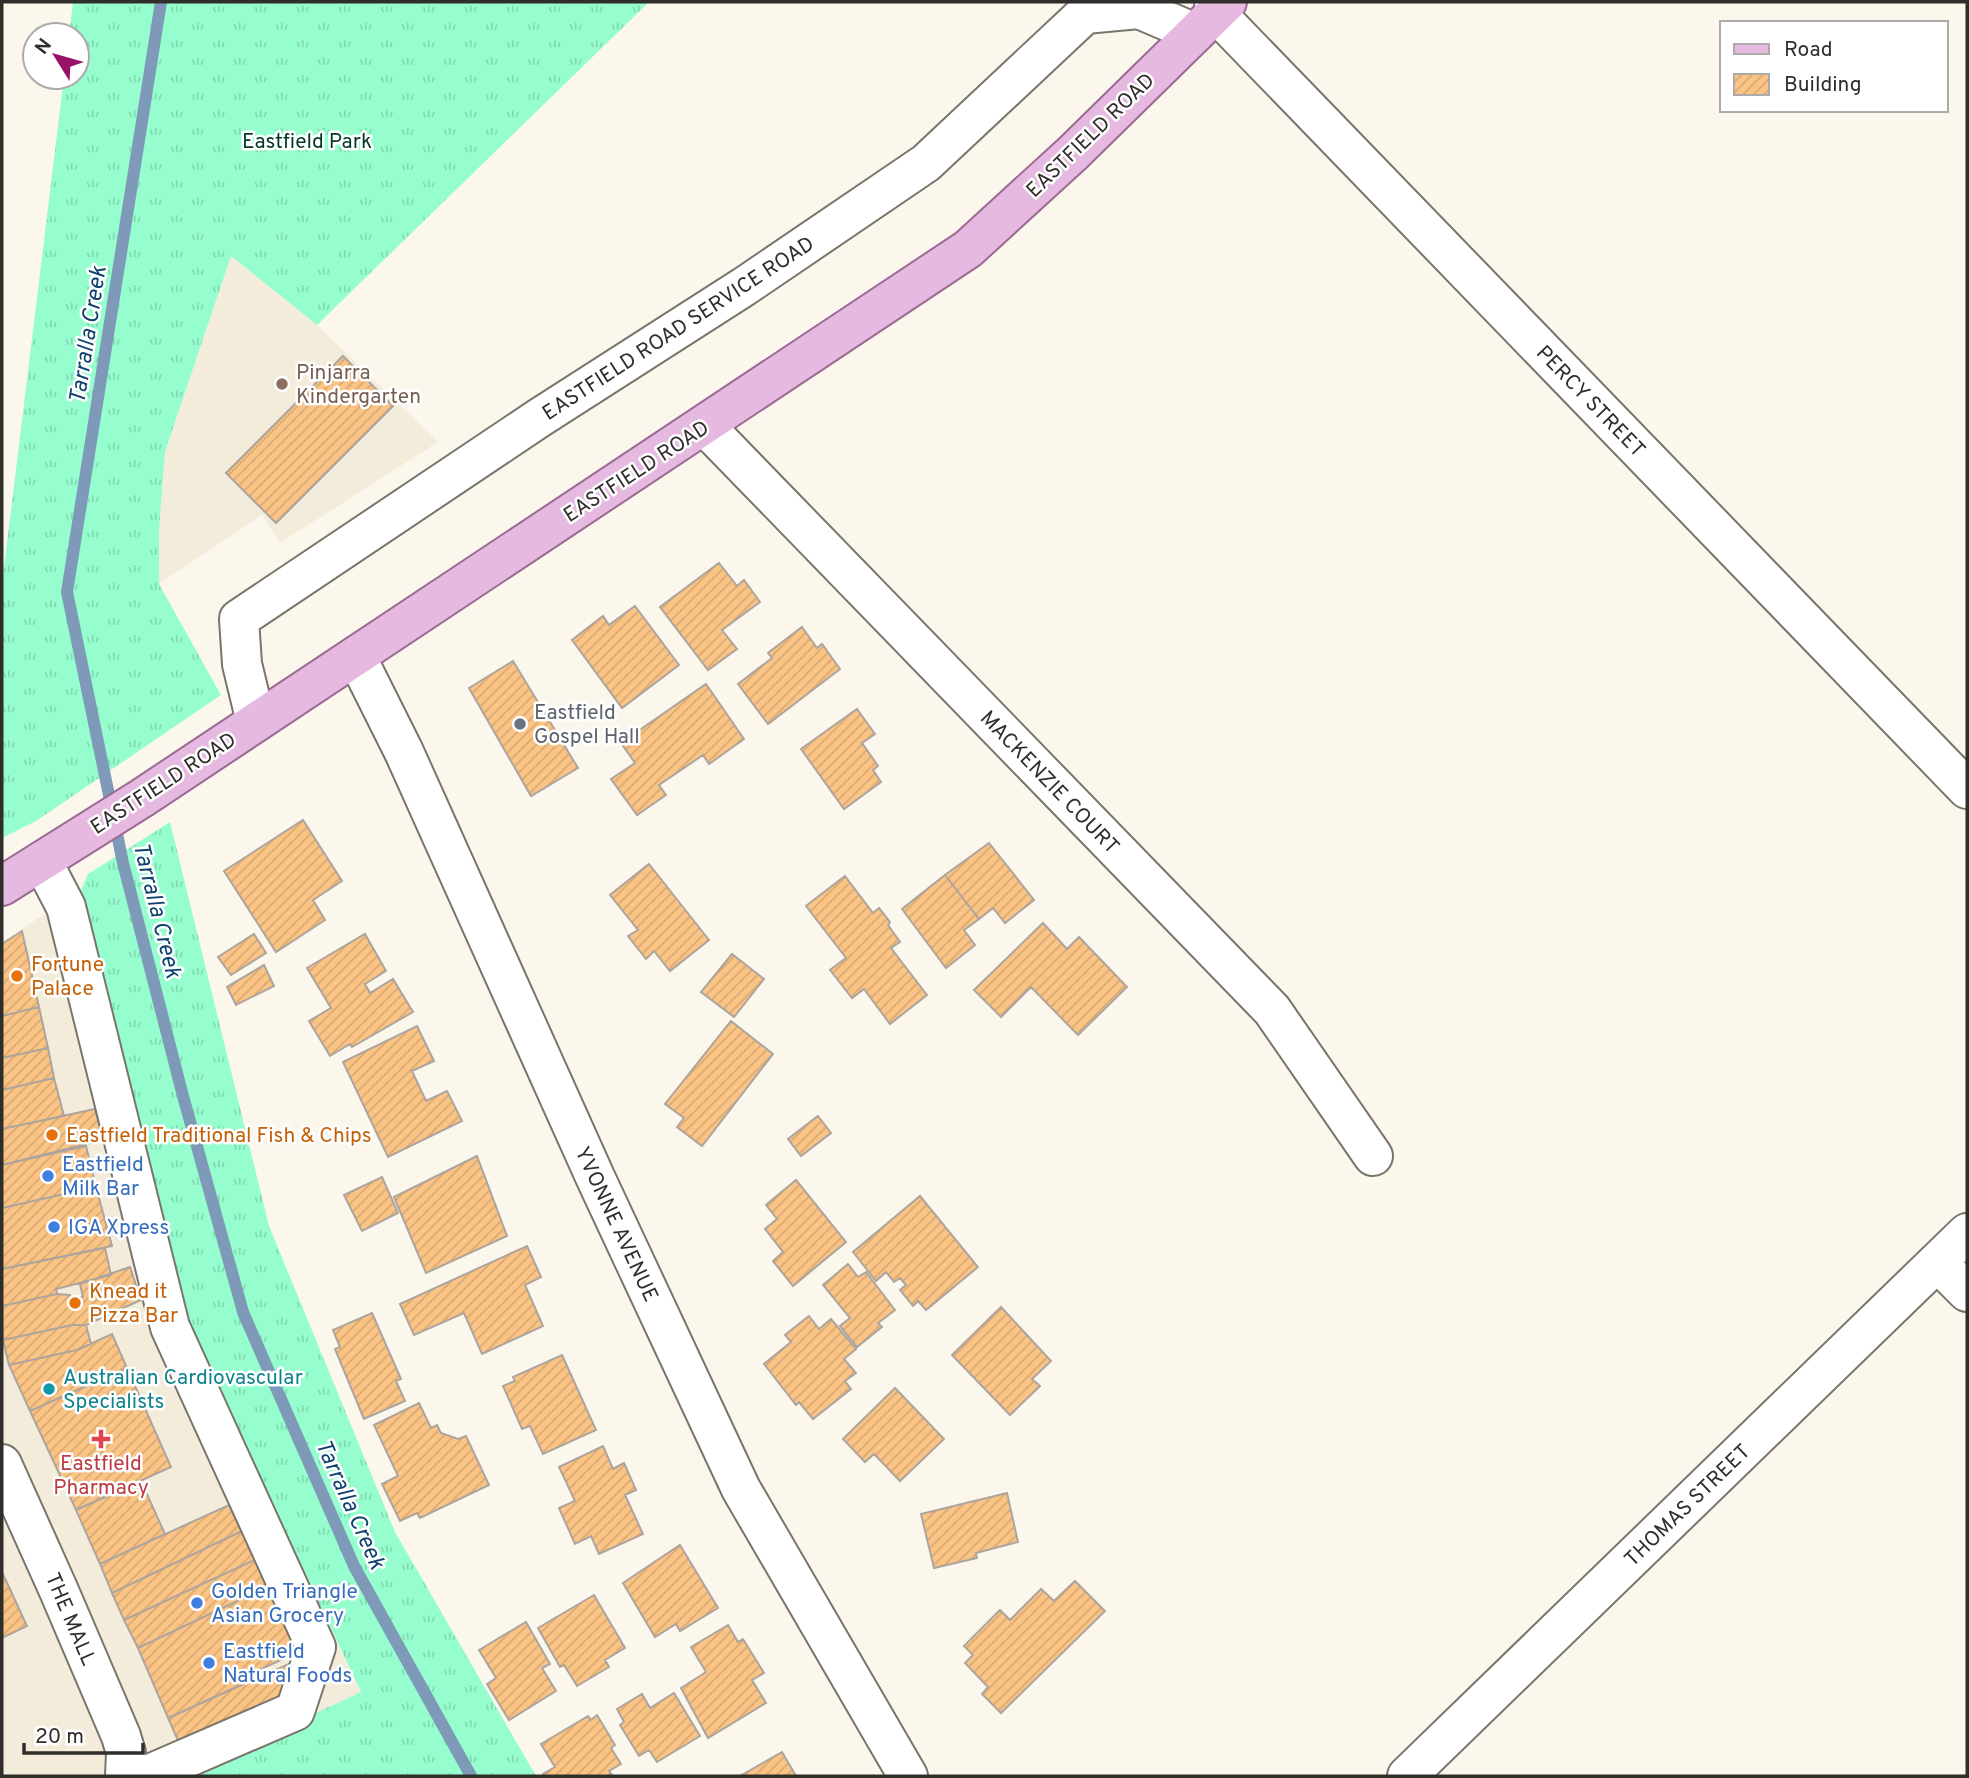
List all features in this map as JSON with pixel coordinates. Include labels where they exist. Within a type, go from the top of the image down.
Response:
[{"type":"main road","name":"EASTFIELD ROAD","points":[[2,886],[142,798],[968,249],[1073,153],[1213,12]]},
{"type":"street","name":"EASTFIELD ROAD SERVICE ROAD","points":[[256,722],[242,664],[239,620],[539,418],[745,286],[926,163],[1085,14],[1139,9],[1213,12]]},
{"type":"street","name":"PERCY STREET","points":[[1213,12],[1967,789]]},
{"type":"street","name":"MACKENZIE COURT","points":[[705,426],[1272,1010],[1373,1156]]},
{"type":"street","name":"YVONNE AVENUE","points":[[356,656],[404,752],[596,1180],[740,1489],[908,1776]]},
{"type":"street","points":[[42,861],[66,907],[170,1327],[316,1647],[295,1711],[145,1776]]},
{"type":"street","name":"THOMAS STREET","points":[[1407,1776],[1967,1233]]},
{"type":"street","points":[[1937,1262],[1967,1292]]},
{"type":"street","name":"THE MALL","points":[[2,1464],[121,1736],[126,1753],[125,1776]]},
{"type":"shaded area","name":"Pinjarra Kindergarten","points":[[231,256],[317,325],[438,442],[280,543],[262,515],[159,584],[159,531],[165,452]]},
{"type":"shaded area","points":[[81,890],[187,1322],[361,1693],[180,1776],[2,1776],[2,942]]},
{"type":"green space","name":"Eastfield Park","points":[[73,2],[649,2],[317,325],[231,256],[165,452],[159,531],[159,584],[221,695],[36,821],[2,838],[2,584],[62,91],[91,91],[91,21],[71,21]]},
{"type":"green space","points":[[170,822],[269,1226],[395,1532],[536,1776],[180,1776],[361,1692],[187,1322],[81,890],[88,874]]},
{"type":"building","points":[[343,356],[393,406],[276,523],[226,473]]},
{"type":"building","points":[[719,563],[737,586],[744,580],[760,602],[722,630],[737,649],[708,670],[660,607]]},
{"type":"building","points":[[635,606],[679,665],[622,708],[572,640],[603,616],[609,625]]},
{"type":"building","points":[[802,627],[817,648],[822,644],[840,669],[768,724],[738,684],[772,658],[768,653]]},
{"type":"building","points":[[513,661],[578,768],[531,796],[469,688]]},
{"type":"building","points":[[706,684],[744,739],[709,764],[703,755],[659,785],[666,795],[637,815],[611,779],[635,763],[621,743]]},
{"type":"building","points":[[857,709],[875,734],[862,743],[878,766],[873,770],[881,782],[844,809],[801,749]]},
{"type":"building","points":[[303,820],[342,881],[313,900],[325,920],[276,952],[224,871]]},
{"type":"building","points":[[989,843],[1034,900],[1005,923],[993,908],[979,919],[945,875]]},
{"type":"building","points":[[649,864],[709,940],[670,971],[654,951],[646,959],[628,936],[638,930],[610,895]]},
{"type":"building","points":[[945,875],[979,919],[964,930],[975,945],[946,968],[902,909]]},
{"type":"building","points":[[845,876],[873,913],[879,908],[890,922],[888,925],[900,942],[891,948],[927,995],[890,1024],[864,989],[852,998],[830,970],[846,958],[806,906]]},
{"type":"building","points":[[1043,923],[1067,949],[1079,937],[1127,987],[1078,1035],[1031,987],[1001,1017],[974,990]]},
{"type":"building","name":"Fortune Palace","points":[[22,931],[39,1007],[2,1016],[2,944]]},
{"type":"building","points":[[254,934],[266,953],[231,975],[218,957]]},
{"type":"building","points":[[365,934],[386,971],[365,984],[370,993],[393,979],[413,1012],[352,1047],[350,1044],[330,1056],[309,1021],[331,1008],[307,968]]},
{"type":"building","points":[[732,954],[764,979],[734,1017],[701,992]]},
{"type":"building","points":[[264,965],[274,986],[236,1005],[227,987]]},
{"type":"building","points":[[39,1007],[48,1048],[2,1058],[2,1016]]},
{"type":"building","points":[[731,1021],[773,1054],[702,1146],[677,1127],[684,1118],[665,1104]]},
{"type":"building","points":[[417,1026],[434,1061],[412,1071],[426,1101],[447,1091],[462,1121],[388,1157],[343,1062]]},
{"type":"building","points":[[48,1048],[54,1078],[2,1090],[2,1058]]},
{"type":"building","points":[[54,1078],[64,1116],[2,1129],[2,1090]]},
{"type":"building","name":"Eastfield Traditional Fish & Chips","points":[[95,1109],[103,1140],[2,1165],[2,1129]]},
{"type":"building","points":[[818,1116],[831,1133],[801,1156],[788,1139]]},
{"type":"building","name":"Eastfield Milk Bar","points":[[86,1146],[96,1187],[2,1208],[2,1165]]},
{"type":"building","points":[[477,1156],[507,1236],[426,1273],[394,1197]]},
{"type":"building","points":[[382,1177],[398,1213],[362,1231],[344,1195]]},
{"type":"building","points":[[796,1180],[846,1242],[793,1286],[773,1261],[783,1252],[765,1229],[777,1219],[766,1205]]},
{"type":"building","name":"IGA Xpress","points":[[96,1187],[112,1246],[2,1269],[2,1208]]},
{"type":"building","points":[[920,1196],[978,1267],[926,1310],[918,1301],[913,1306],[900,1290],[906,1285],[900,1278],[894,1282],[886,1272],[876,1281],[853,1252]]},
{"type":"building","points":[[527,1246],[541,1277],[525,1285],[543,1326],[482,1354],[464,1313],[414,1335],[400,1304]]},
{"type":"building","points":[[105,1248],[111,1275],[56,1289],[57,1294],[2,1306],[2,1269]]},
{"type":"building","points":[[848,1264],[858,1277],[866,1272],[895,1310],[878,1323],[882,1327],[857,1347],[840,1326],[850,1318],[823,1285]]},
{"type":"building","name":"Knead it Pizza Bar","points":[[130,1267],[141,1300],[86,1325],[72,1325],[3,1340],[2,1306],[57,1294],[70,1295],[71,1300],[83,1297],[80,1284]]},
{"type":"building","points":[[1001,1307],[1051,1361],[1032,1379],[1040,1386],[1010,1415],[952,1355]]},
{"type":"building","points":[[372,1313],[401,1379],[396,1381],[405,1401],[364,1419],[335,1349],[340,1347],[333,1330]]},
{"type":"building","points":[[809,1316],[819,1329],[831,1319],[856,1349],[844,1359],[856,1373],[845,1381],[851,1389],[813,1419],[799,1402],[796,1405],[764,1364],[791,1342],[785,1335]]},
{"type":"building","points":[[72,1325],[86,1325],[91,1344],[77,1350],[9,1365],[3,1340]]},
{"type":"building","name":"Australian Cardiovascular Specialists","points":[[112,1334],[127,1368],[30,1411],[9,1365],[77,1350]]},
{"type":"building","points":[[562,1355],[596,1430],[543,1454],[530,1426],[522,1429],[503,1386],[515,1381],[513,1377]]},
{"type":"building","name":"Eastfield Pharmacy","points":[[127,1368],[171,1467],[76,1510],[30,1411]]},
{"type":"building","points":[[895,1388],[944,1439],[900,1481],[874,1454],[865,1462],[843,1439]]},
{"type":"building","points":[[419,1403],[431,1428],[437,1425],[441,1433],[458,1439],[466,1436],[489,1485],[420,1518],[417,1513],[400,1521],[382,1484],[398,1476],[374,1425]]},
{"type":"building","points":[[603,1446],[613,1469],[624,1463],[636,1490],[625,1495],[643,1534],[599,1554],[591,1536],[575,1544],[559,1508],[575,1501],[559,1467]]},
{"type":"building","points":[[141,1481],[165,1534],[100,1564],[76,1510]]},
{"type":"building","points":[[1007,1493],[1018,1542],[976,1553],[977,1558],[934,1568],[921,1514]]},
{"type":"building","points":[[229,1505],[242,1531],[112,1593],[100,1564]]},
{"type":"building","points":[[242,1531],[257,1559],[124,1620],[112,1593]]},
{"type":"building","points":[[680,1545],[718,1608],[680,1631],[676,1624],[655,1637],[623,1583]]},
{"type":"building","name":"Golden Triangle Asian Grocery","points":[[257,1559],[269,1586],[138,1648],[124,1620]]},
{"type":"building","points":[[2,1572],[27,1626],[2,1638]]},
{"type":"building","points":[[1075,1581],[1105,1611],[1001,1713],[982,1694],[988,1687],[965,1663],[973,1655],[964,1646],[1000,1610],[1010,1620],[1041,1589],[1054,1601]]},
{"type":"building","name":"Eastfield Natural Foods","points":[[269,1586],[299,1652],[250,1674],[252,1680],[168,1718],[138,1648]]},
{"type":"building","points":[[594,1595],[625,1648],[605,1660],[609,1667],[577,1686],[564,1665],[560,1667],[538,1628]]},
{"type":"building","points":[[526,1622],[550,1664],[542,1668],[556,1691],[509,1720],[487,1684],[496,1678],[479,1650]]},
{"type":"building","points":[[728,1625],[738,1642],[743,1639],[764,1673],[752,1680],[766,1703],[708,1738],[681,1688],[706,1672],[691,1647]]},
{"type":"building","points":[[293,1662],[279,1701],[180,1745],[168,1718]]},
{"type":"building","points":[[674,1693],[700,1736],[657,1762],[649,1750],[639,1756],[620,1725],[624,1722],[617,1709],[642,1694],[650,1708]]},
{"type":"building","points":[[597,1715],[615,1745],[611,1748],[621,1764],[609,1771],[613,1776],[544,1776],[543,1774],[555,1767],[541,1744],[588,1716],[591,1720]]},
{"type":"building","points":[[782,1752],[796,1776],[740,1776]]},
{"type":"waterway","name":"Tarralla Creek","points":[[161,2],[67,592],[123,863],[183,1096],[243,1312],[354,1566],[471,1776]]},
{"type":"place","name":"Pinjarra Kindergarten","points":[[282,384]]},
{"type":"place","name":"Eastfield Gospel Hall","points":[[520,724]]},
{"type":"place","name":"Fortune Palace","points":[[17,976]]},
{"type":"place","name":"Eastfield Traditional Fish & Chips","points":[[52,1135]]},
{"type":"place","name":"Eastfield Milk Bar","points":[[48,1176]]},
{"type":"place","name":"IGA Xpress","points":[[54,1227]]},
{"type":"place","name":"Knead it Pizza Bar","points":[[75,1303]]},
{"type":"place","name":"Australian Cardiovascular Specialists","points":[[49,1389]]},
{"type":"place","name":"Eastfield Pharmacy","points":[[101,1439]]},
{"type":"place","name":"Golden Triangle Asian Grocery","points":[[197,1603]]},
{"type":"place","name":"Eastfield Natural Foods","points":[[209,1663]]}]
